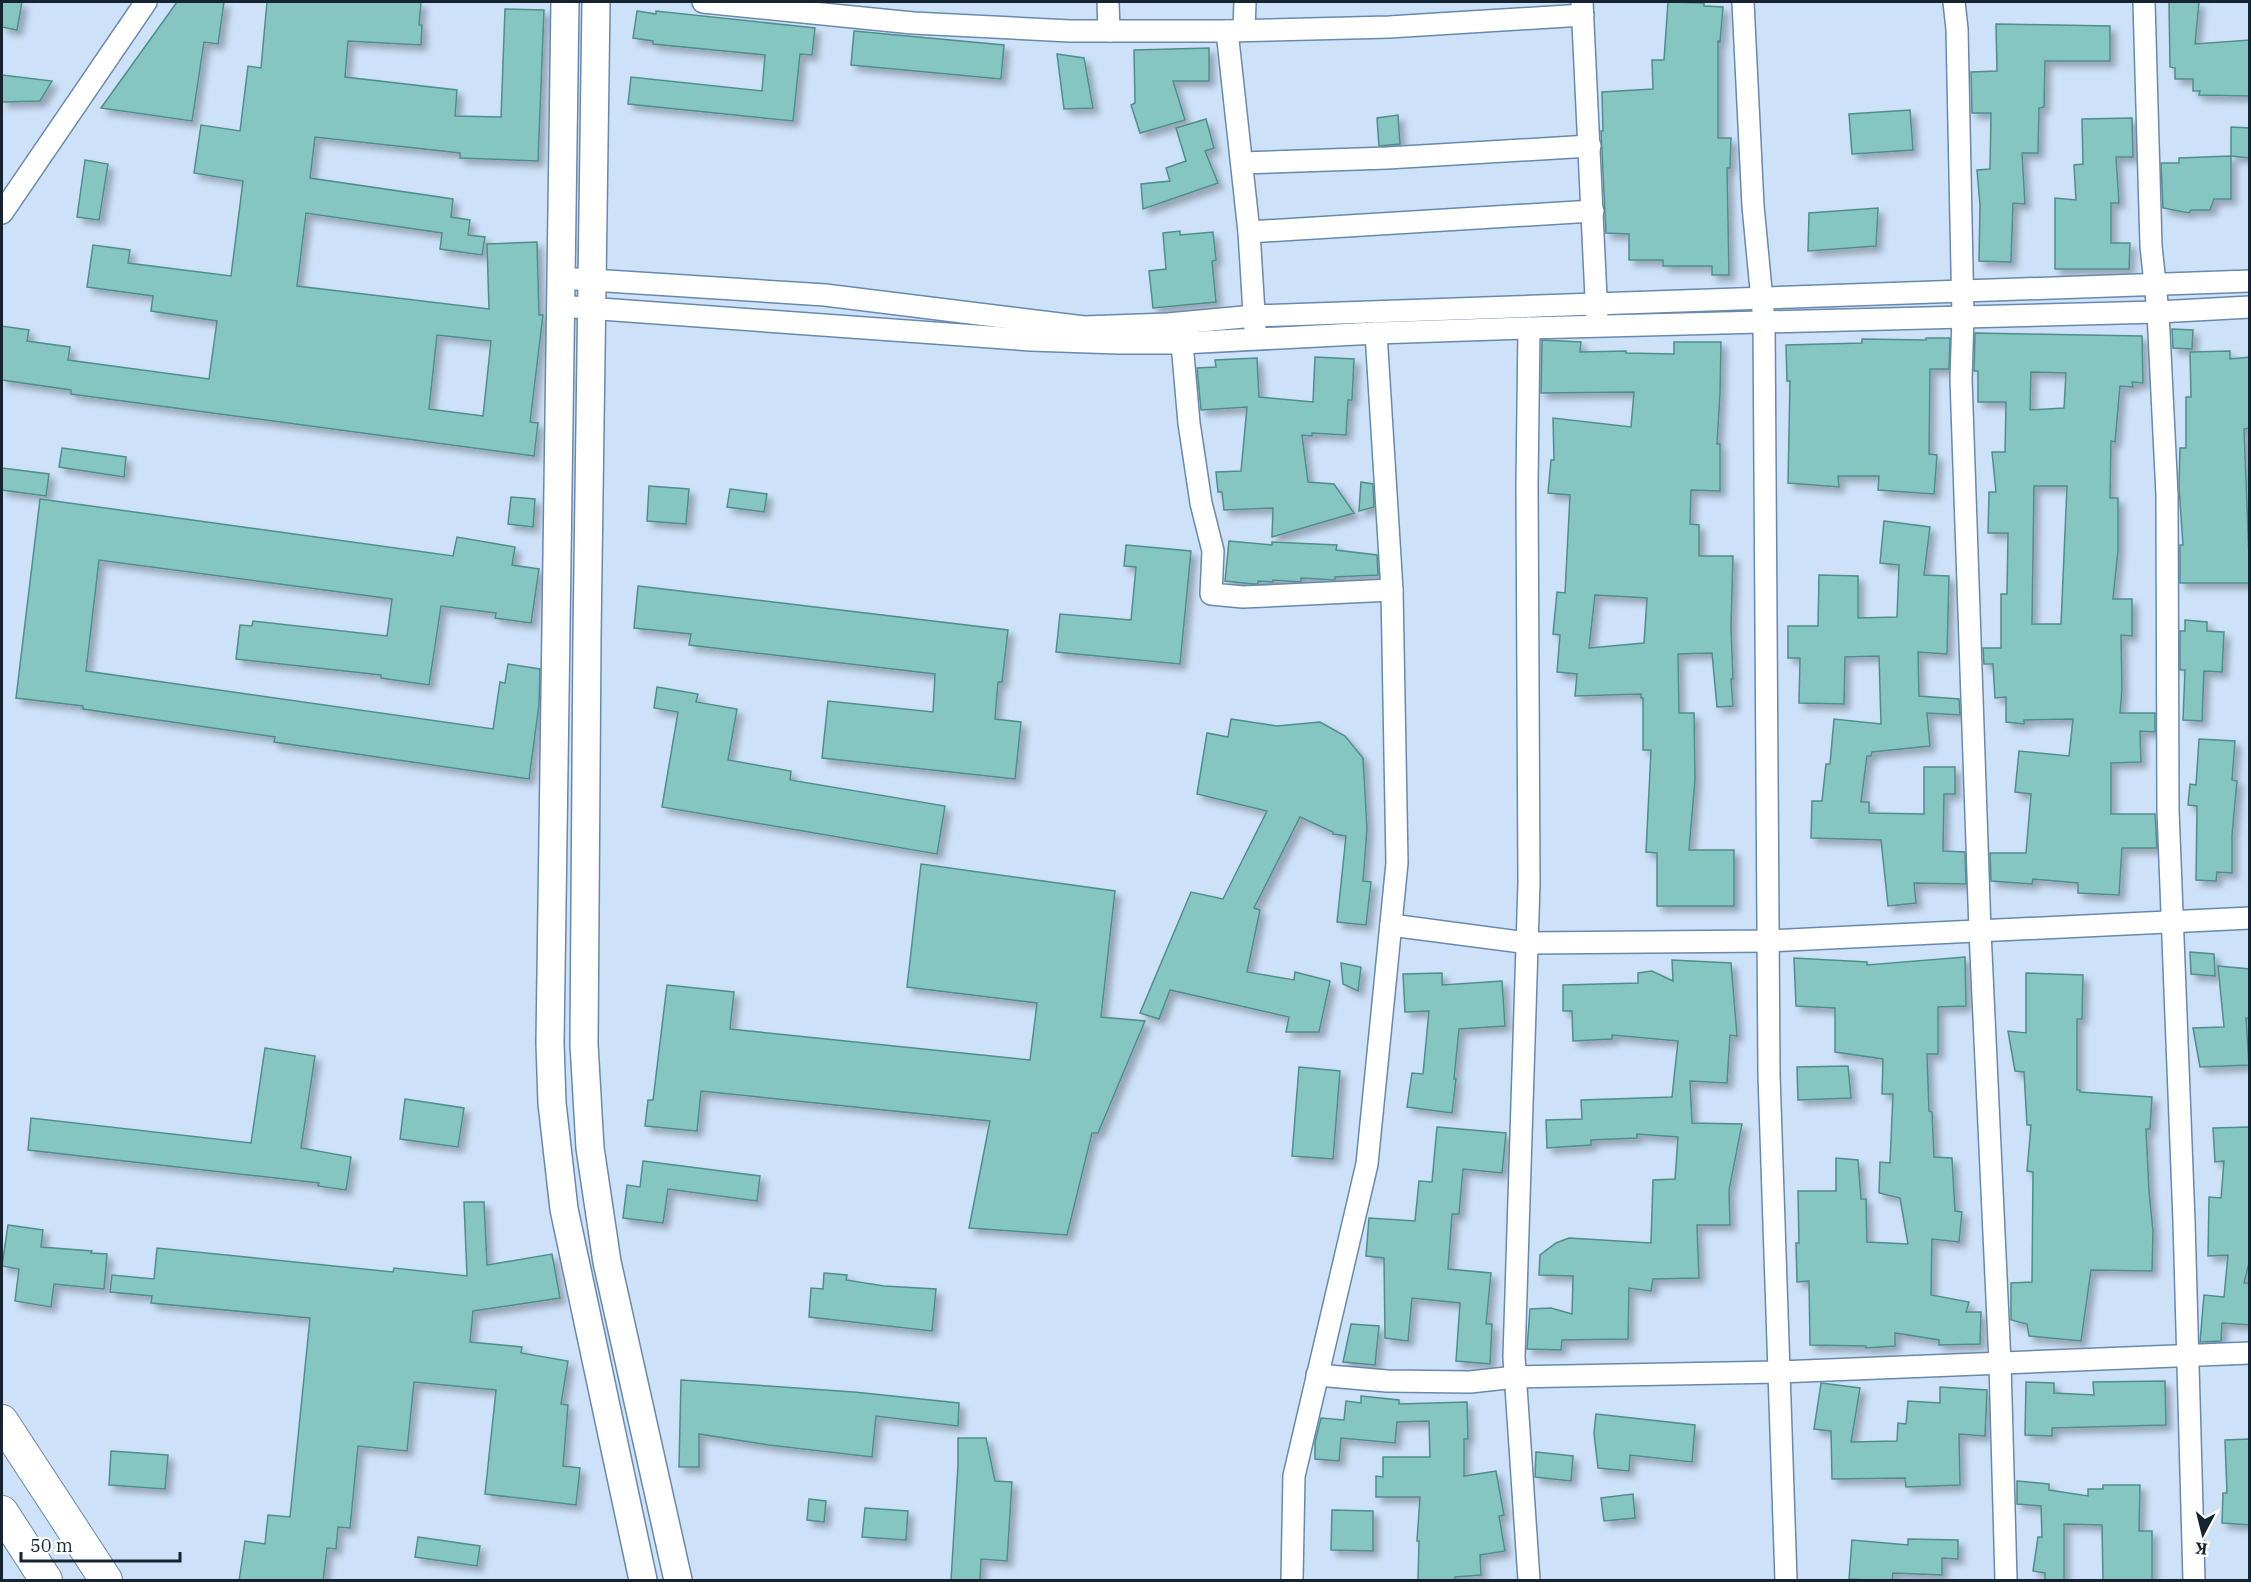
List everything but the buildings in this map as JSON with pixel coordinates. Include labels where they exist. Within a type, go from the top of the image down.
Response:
[{"type":"highway","points":[[2,1421],[106,1581]]},
{"type":"highway","points":[[2,1512],[46,1581]]},
{"type":"main road","points":[[565,2],[550,1043],[552,1103],[564,1209],[643,1581]]},
{"type":"main road","points":[[596,2],[584,1020],[586,1095],[590,1148],[607,1263],[678,1581]]},
{"type":"street","points":[[2,213],[11,187],[146,2]]},
{"type":"street","points":[[703,2],[913,23],[1070,31],[1389,27],[1582,8],[1598,326]]},
{"type":"street","points":[[1108,2],[1109,31]]},
{"type":"street","points":[[1245,2],[1236,30],[1242,163],[1256,338]]},
{"type":"street","points":[[1743,2],[1753,206],[1764,321],[1769,1075],[1786,1581]]},
{"type":"street","points":[[1954,2],[1957,29],[1963,317],[1961,379],[1980,931],[2000,1363],[2006,1581]]},
{"type":"street","points":[[2144,2],[2151,246],[2158,312],[2167,495],[2168,810],[2194,1581]]},
{"type":"street","points":[[1242,163],[1387,158],[1590,146]]},
{"type":"street","points":[[1249,232],[1593,211]]},
{"type":"street","points":[[560,278],[825,295],[1083,327],[1168,324],[1254,316],[2250,281]]},
{"type":"street","points":[[559,306],[1031,340],[1118,343],[1182,343],[1529,328],[2158,312],[2250,307]]},
{"type":"street","points":[[1529,328],[1527,484],[1529,883],[1514,1357],[1529,1581]]},
{"type":"street","points":[[1292,1581],[1294,1476],[1367,1164],[1397,863],[1392,590],[1376,333]]},
{"type":"street","points":[[1182,343],[1189,423],[1201,503],[1214,551],[1211,594],[1243,597],[1392,590]]},
{"type":"street","points":[[1391,925],[1528,943],[1768,941],[2250,918]]},
{"type":"street","points":[[1317,1375],[1388,1381],[1470,1382],[1516,1377],[1779,1372],[2250,1353]]}]
